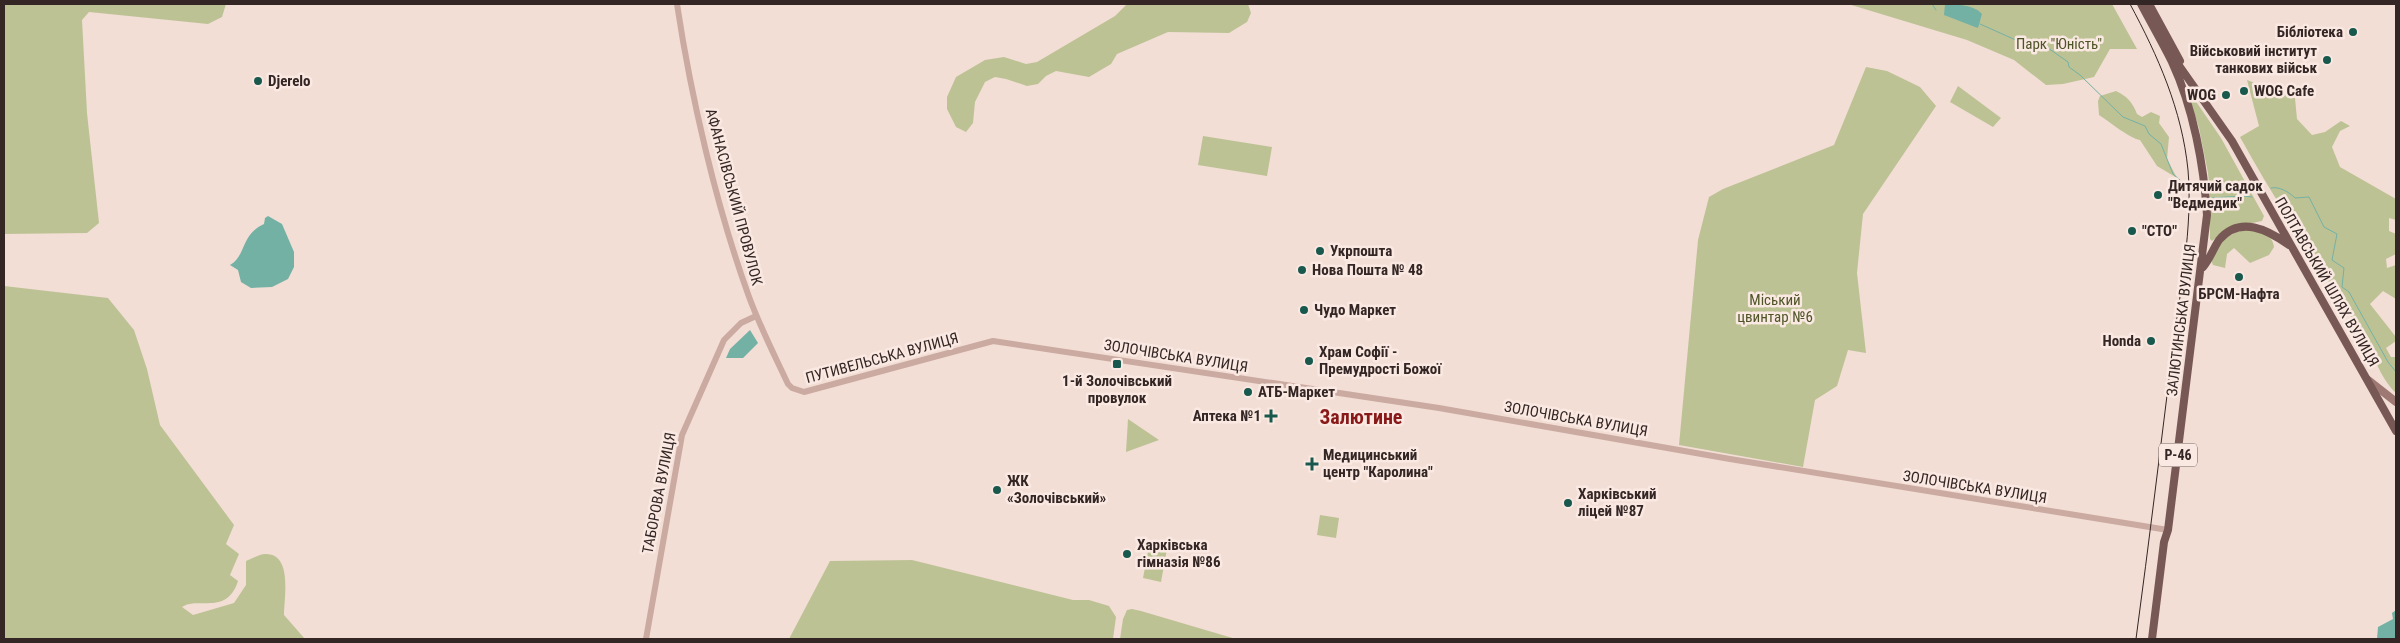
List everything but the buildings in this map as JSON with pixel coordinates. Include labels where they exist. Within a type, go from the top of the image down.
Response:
[{"type":"main road","name":"ЗАЛЮТИНСЬКА ВУЛИЦЯ","points":[[2141,4],[2174,67],[2196,134],[2205,188],[2206,238],[2152,639]]},
{"type":"main road","name":"ПОЛТАВСЬКИЙ ШЛЯХ ВУЛИЦЯ","points":[[2149,4],[2185,71]]},
{"type":"main road","name":"ПОЛТАВСЬКИЙ ШЛЯХ ВУЛИЦЯ","points":[[2162,42],[2185,71],[2232,140],[2396,431]]},
{"type":"main road","points":[[2206,238],[2212,244],[2218,242],[2234,230],[2254,226],[2270,232],[2291,246]]},
{"type":"main road","points":[[2202,269],[2218,242]]},
{"type":"main road","points":[[2366,379],[2396,402]]},
{"type":"street","name":"АФАНАСІВСЬКИЙ ПРОВУЛОК","points":[[677,4],[716,188],[735,255],[756,316],[792,388]]},
{"type":"street","name":"ТАБОРОВА ВУЛИЦЯ","points":[[646,639],[682,435],[724,340],[741,323],[756,316]]},
{"type":"street","name":"ЗОЛОЧІВСЬКА ВУЛИЦЯ","points":[[979,344],[993,341],[1439,408],[1730,459],[2168,530]]},
{"type":"street","name":"ПУТИВЕЛЬСЬКА ВУЛИЦЯ","points":[[792,388],[804,392],[905,366],[979,344]]},
{"type":"green space","points":[[4,4],[226,4],[222,17],[208,24],[89,12],[82,20],[87,113],[99,223],[87,233],[4,234]]},
{"type":"green space","points":[[1127,4],[1248,4],[1251,13],[1247,22],[1229,33],[1168,32],[1117,54],[1111,64],[1089,77],[1056,71],[1046,76],[1038,84],[1027,86],[995,77],[985,82],[975,102],[973,123],[966,132],[956,127],[947,109],[947,97],[956,77],[985,60],[1004,57],[1026,64],[1037,62],[1115,16]]},
{"type":"green space","name":"Парк \"Юність\"","points":[[1848,4],[2112,4],[2137,49],[2110,49],[2094,77],[2063,84],[2046,85],[2014,60],[1967,40]]},
{"type":"green space","name":"Міський цвинтар №6","points":[[1866,67],[1887,71],[1920,87],[1936,106],[1863,214],[1857,273],[1866,353],[1848,350],[1837,386],[1815,400],[1803,467],[1679,445],[1698,240],[1709,197],[1723,189],[1834,145]]},
{"type":"green space","points":[[2247,80],[2295,98],[2297,119],[2312,135],[2325,132],[2341,121],[2350,126],[2340,131],[2332,147],[2340,167],[2396,199],[2396,220],[2389,218],[2389,231],[2396,234],[2396,254],[2386,259],[2387,268],[2396,265],[2396,299],[2383,291],[2370,304],[2396,337],[2396,341],[2386,348],[2391,357],[2396,357],[2396,393],[2385,380],[2362,334],[2284,212],[2240,137],[2259,126]]},
{"type":"green space","points":[[1958,86],[2001,118],[1993,127],[1950,102]]},
{"type":"green space","points":[[2186,87],[2221,138],[2264,216],[2262,221],[2242,225],[2218,236],[2212,241],[2210,239],[2208,173],[2199,128]]},
{"type":"green space","points":[[2116,91],[2129,100],[2137,114],[2142,117],[2151,112],[2160,116],[2159,123],[2169,137],[2167,159],[2177,178],[2157,166],[2140,140],[2125,133],[2099,115],[2098,101],[2100,96]]},
{"type":"green space","points":[[1203,136],[1272,147],[1267,176],[1198,165]]},
{"type":"green space","points":[[2250,229],[2265,234],[2271,239],[2274,247],[2269,255],[2250,263],[2234,248],[2227,254],[2225,268],[2213,265],[2211,260],[2226,238],[2236,232]]},
{"type":"green space","points":[[4,286],[108,298],[134,330],[147,369],[160,425],[234,525],[226,544],[239,554],[230,575],[238,581],[233,592],[219,602],[188,604],[182,607],[193,615],[234,603],[246,585],[246,561],[263,554],[274,556],[280,561],[285,578],[284,615],[305,639],[4,639]]},
{"type":"green space","points":[[1128,419],[1159,440],[1126,452]]},
{"type":"green space","points":[[1320,515],[1339,518],[1336,538],[1317,535]]},
{"type":"green space","points":[[1149,546],[1167,549],[1161,582],[1143,578]]},
{"type":"green space","points":[[912,560],[1073,600],[1089,600],[1109,606],[1116,617],[1113,639],[789,639],[830,561]]},
{"type":"green space","points":[[1132,609],[1236,639],[1120,639],[1123,619],[1127,610]]},
{"type":"water","points":[[1945,4],[1965,6],[1979,11],[1982,14],[1978,28],[1944,15]]},
{"type":"water","points":[[268,216],[282,224],[294,252],[294,267],[288,279],[272,287],[251,288],[241,282],[238,270],[230,265],[239,256],[247,239],[256,229],[264,224],[265,218]]},
{"type":"water","points":[[750,330],[758,343],[743,358],[726,358],[730,349]]},
{"type":"water","points":[[2396,610],[2396,639],[2377,639],[2378,627],[2393,619],[2392,613]]},
{"type":"waterway","points":[[1932,4],[1936,10]]},
{"type":"waterway","points":[[1980,24],[2018,41],[2048,48],[2068,62],[2069,67],[2080,75],[2123,117],[2145,126],[2149,134],[2161,144],[2173,174],[2180,180]]},
{"type":"waterway","points":[[2271,188],[2284,190],[2295,198],[2309,197],[2324,227],[2337,234],[2332,260],[2344,268],[2342,287],[2349,292],[2388,362],[2396,372]]},
{"type":"waterway","points":[[2212,198],[2252,197]]},
{"type":"tram line","points":[[2130,4],[2150,43],[2174,105],[2185,148],[2189,192],[2185,259],[2136,639]]},
{"type":"place","name":"Бібліотека","points":[[2353,32]]},
{"type":"place","name":"Військовий інститут танкових військ","points":[[2327,60]]},
{"type":"place","name":"Djerelo","points":[[258,81]]},
{"type":"place","name":"WOG Cafe","points":[[2244,91]]},
{"type":"place","name":"WOG","points":[[2226,95]]},
{"type":"place","name":"Дитячий садок \"Ведмедик\"","points":[[2158,195]]},
{"type":"place","name":"\"СТО\"","points":[[2132,231]]},
{"type":"place","name":"Укрпошта","points":[[1320,251]]},
{"type":"place","name":"Нова Пошта № 48","points":[[1302,270]]},
{"type":"place","name":"БРСМ-Нафта","points":[[2239,277]]},
{"type":"place","name":"Чудо Маркет","points":[[1304,310]]},
{"type":"place","name":"Honda","points":[[2151,341]]},
{"type":"place","name":"Храм Софії - Премудрості Божої","points":[[1309,361]]},
{"type":"place","name":"1-й Золочівський провулок","points":[[1117,364]]},
{"type":"place","name":"АТБ-Маркет","points":[[1248,392]]},
{"type":"place","name":"Аптека №1","points":[[1271,416]]},
{"type":"place","name":"Медицинський центр \"Каролина\"","points":[[1312,464]]},
{"type":"place","name":"ЖК «Золочівський»","points":[[997,490]]},
{"type":"place","name":"Харківський ліцей №87","points":[[1568,503]]},
{"type":"place","name":"Харківська гімназія №86","points":[[1127,554]]},
{"type":"district","name":"Залютине","points":[[1361,417]]}]
